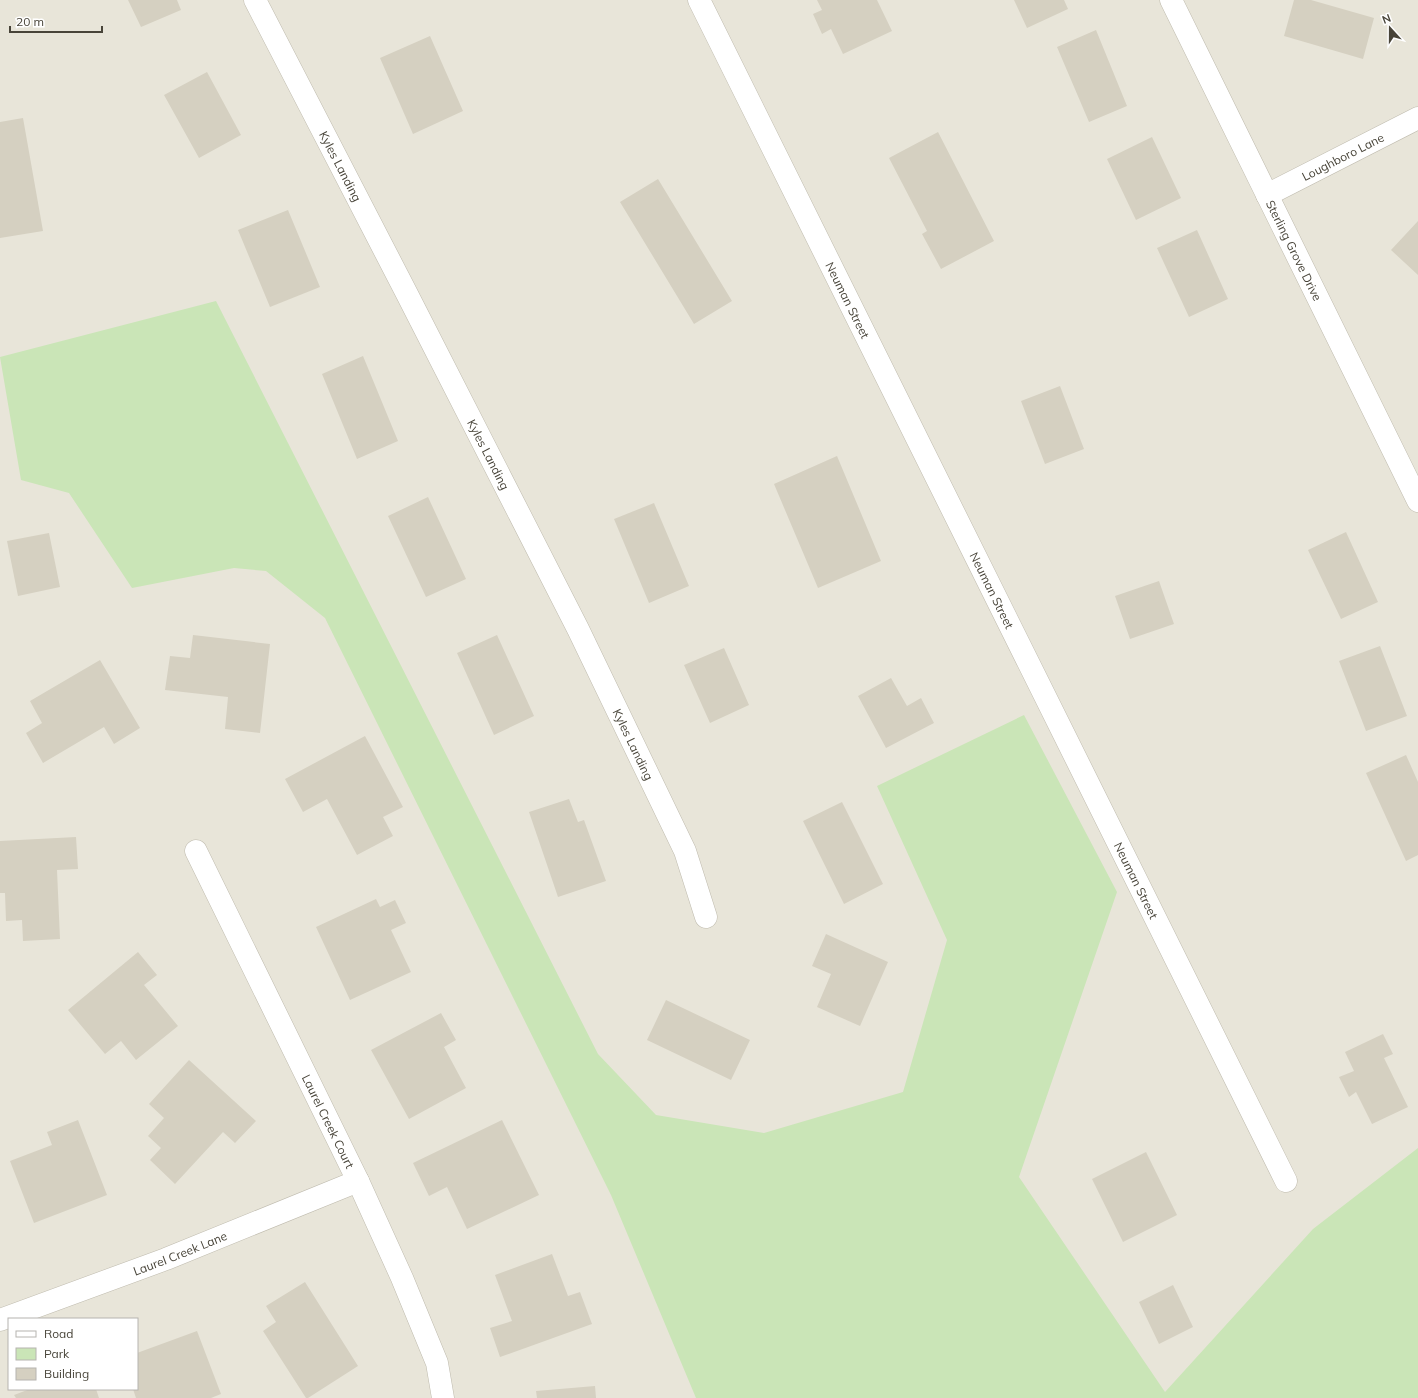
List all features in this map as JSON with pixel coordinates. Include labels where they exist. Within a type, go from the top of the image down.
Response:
[{"type":"street","name":"Kyles Landing","points":[[255,0],[411,300],[578,629],[685,851],[706,917]]},
{"type":"street","name":"Neuman Street","points":[[699,0],[1286,1181]]},
{"type":"street","name":"Sterling Grove Drive","points":[[1171,0],[1418,501]]},
{"type":"street","name":"Loughboro Lane","points":[[1267,195],[1418,118]]},
{"type":"street","name":"Laurel Creek Court","points":[[196,851],[358,1181],[402,1278],[437,1362],[443,1398]]},
{"type":"street","name":"Laurel Creek Lane","points":[[0,1320],[166,1259],[358,1181]]},
{"type":"shaded area","points":[[0,0],[1418,0],[1418,1191],[1196,1398],[0,1398]]},
{"type":"green space","points":[[216,301],[598,1054],[656,1115],[764,1133],[903,1092],[947,940],[877,786],[1024,715],[1117,892],[1019,1177],[1165,1392],[1313,1229],[1418,1148],[1418,1398],[696,1398],[611,1195],[325,618],[266,571],[234,568],[132,588],[69,493],[21,480],[0,357]]},
{"type":"building","points":[[128,0],[177,0],[181,10],[141,27]]},
{"type":"building","points":[[817,0],[877,0],[892,31],[843,54],[831,29],[822,34],[813,14],[822,10]]},
{"type":"building","points":[[1014,0],[1064,0],[1068,9],[1027,28]]},
{"type":"building","points":[[1294,0],[1311,0],[1374,18],[1363,59],[1284,36]]},
{"type":"building","points":[[1096,30],[1127,106],[1089,122],[1057,47]]},
{"type":"building","points":[[430,36],[463,111],[413,134],[380,58]]},
{"type":"building","points":[[207,72],[241,135],[199,158],[164,95]]},
{"type":"building","points":[[23,118],[43,231],[0,238],[0,122]]},
{"type":"building","points":[[938,132],[994,241],[941,269],[922,234],[927,231],[889,158]]},
{"type":"building","points":[[1152,137],[1181,198],[1136,220],[1107,159]]},
{"type":"building","points":[[658,179],[732,301],[694,324],[620,202]]},
{"type":"building","points":[[288,210],[320,287],[270,307],[238,230]]},
{"type":"building","points":[[1418,221],[1418,275],[1391,250]]},
{"type":"building","points":[[1197,230],[1228,299],[1189,317],[1157,248]]},
{"type":"building","points":[[363,356],[398,441],[357,459],[322,374]]},
{"type":"building","points":[[1060,386],[1084,449],[1045,464],[1021,401]]},
{"type":"building","points":[[837,456],[881,561],[818,588],[774,484]]},
{"type":"building","points":[[428,497],[466,579],[426,597],[388,516]]},
{"type":"building","points":[[654,503],[689,586],[649,603],[614,519]]},
{"type":"building","points":[[1346,532],[1378,602],[1341,619],[1308,550]]},
{"type":"building","points":[[49,533],[60,587],[18,596],[7,541]]},
{"type":"building","points":[[1159,581],[1174,624],[1130,639],[1115,596]]},
{"type":"building","points":[[193,635],[270,644],[260,733],[225,729],[228,697],[165,690],[170,656],[190,658]]},
{"type":"building","points":[[497,635],[534,716],[494,735],[457,653]]},
{"type":"building","points":[[1380,646],[1407,716],[1366,731],[1339,661]]},
{"type":"building","points":[[724,648],[749,705],[710,723],[684,665]]},
{"type":"building","points":[[100,660],[140,728],[114,744],[104,727],[43,763],[26,733],[42,723],[30,701]]},
{"type":"building","points":[[891,678],[907,706],[921,698],[934,723],[886,748],[858,696]]},
{"type":"building","points":[[365,736],[403,807],[383,817],[393,836],[357,855],[327,799],[303,812],[285,779]]},
{"type":"building","points":[[1406,755],[1418,782],[1418,855],[1406,861],[1366,773]]},
{"type":"building","points":[[569,799],[578,822],[584,820],[606,881],[558,897],[529,812]]},
{"type":"building","points":[[842,802],[883,884],[844,904],[803,821]]},
{"type":"building","points":[[76,837],[78,869],[57,870],[60,939],[23,941],[22,920],[6,921],[5,893],[0,893],[0,841]]},
{"type":"building","points":[[376,899],[380,907],[395,900],[406,923],[391,930],[411,972],[350,1000],[316,927]]},
{"type":"building","points":[[826,934],[888,962],[860,1026],[817,1007],[831,974],[812,966]]},
{"type":"building","points":[[138,952],[157,975],[144,985],[178,1026],[136,1060],[121,1041],[105,1054],[68,1010]]},
{"type":"building","points":[[666,1000],[750,1040],[731,1080],[647,1040]]},
{"type":"building","points":[[441,1013],[456,1040],[444,1047],[466,1088],[409,1119],[371,1050]]},
{"type":"building","points":[[1383,1034],[1393,1054],[1384,1058],[1408,1107],[1372,1124],[1356,1092],[1349,1097],[1339,1077],[1354,1071],[1345,1052]]},
{"type":"building","points":[[189,1060],[256,1121],[235,1143],[223,1132],[175,1184],[150,1160],[161,1148],[148,1136],[164,1118],[149,1104]]},
{"type":"building","points":[[78,1120],[107,1195],[34,1223],[10,1161],[52,1145],[47,1132]]},
{"type":"building","points":[[502,1120],[539,1195],[467,1229],[447,1187],[429,1196],[413,1163]]},
{"type":"building","points":[[1146,1152],[1177,1215],[1123,1242],[1092,1179]]},
{"type":"building","points":[[552,1254],[568,1296],[580,1292],[592,1324],[500,1357],[490,1328],[512,1321],[495,1275]]},
{"type":"building","points":[[305,1282],[358,1366],[308,1398],[306,1398],[263,1331],[276,1322],[266,1306]]},
{"type":"building","points":[[1173,1285],[1193,1327],[1159,1344],[1139,1302]]},
{"type":"building","points":[[197,1331],[221,1394],[211,1398],[136,1398],[133,1390],[138,1390],[138,1353]]},
{"type":"building","points":[[595,1386],[596,1398],[537,1398],[536,1391]]},
{"type":"building","points":[[27,1390],[96,1390],[99,1398],[16,1398],[14,1395]]}]
